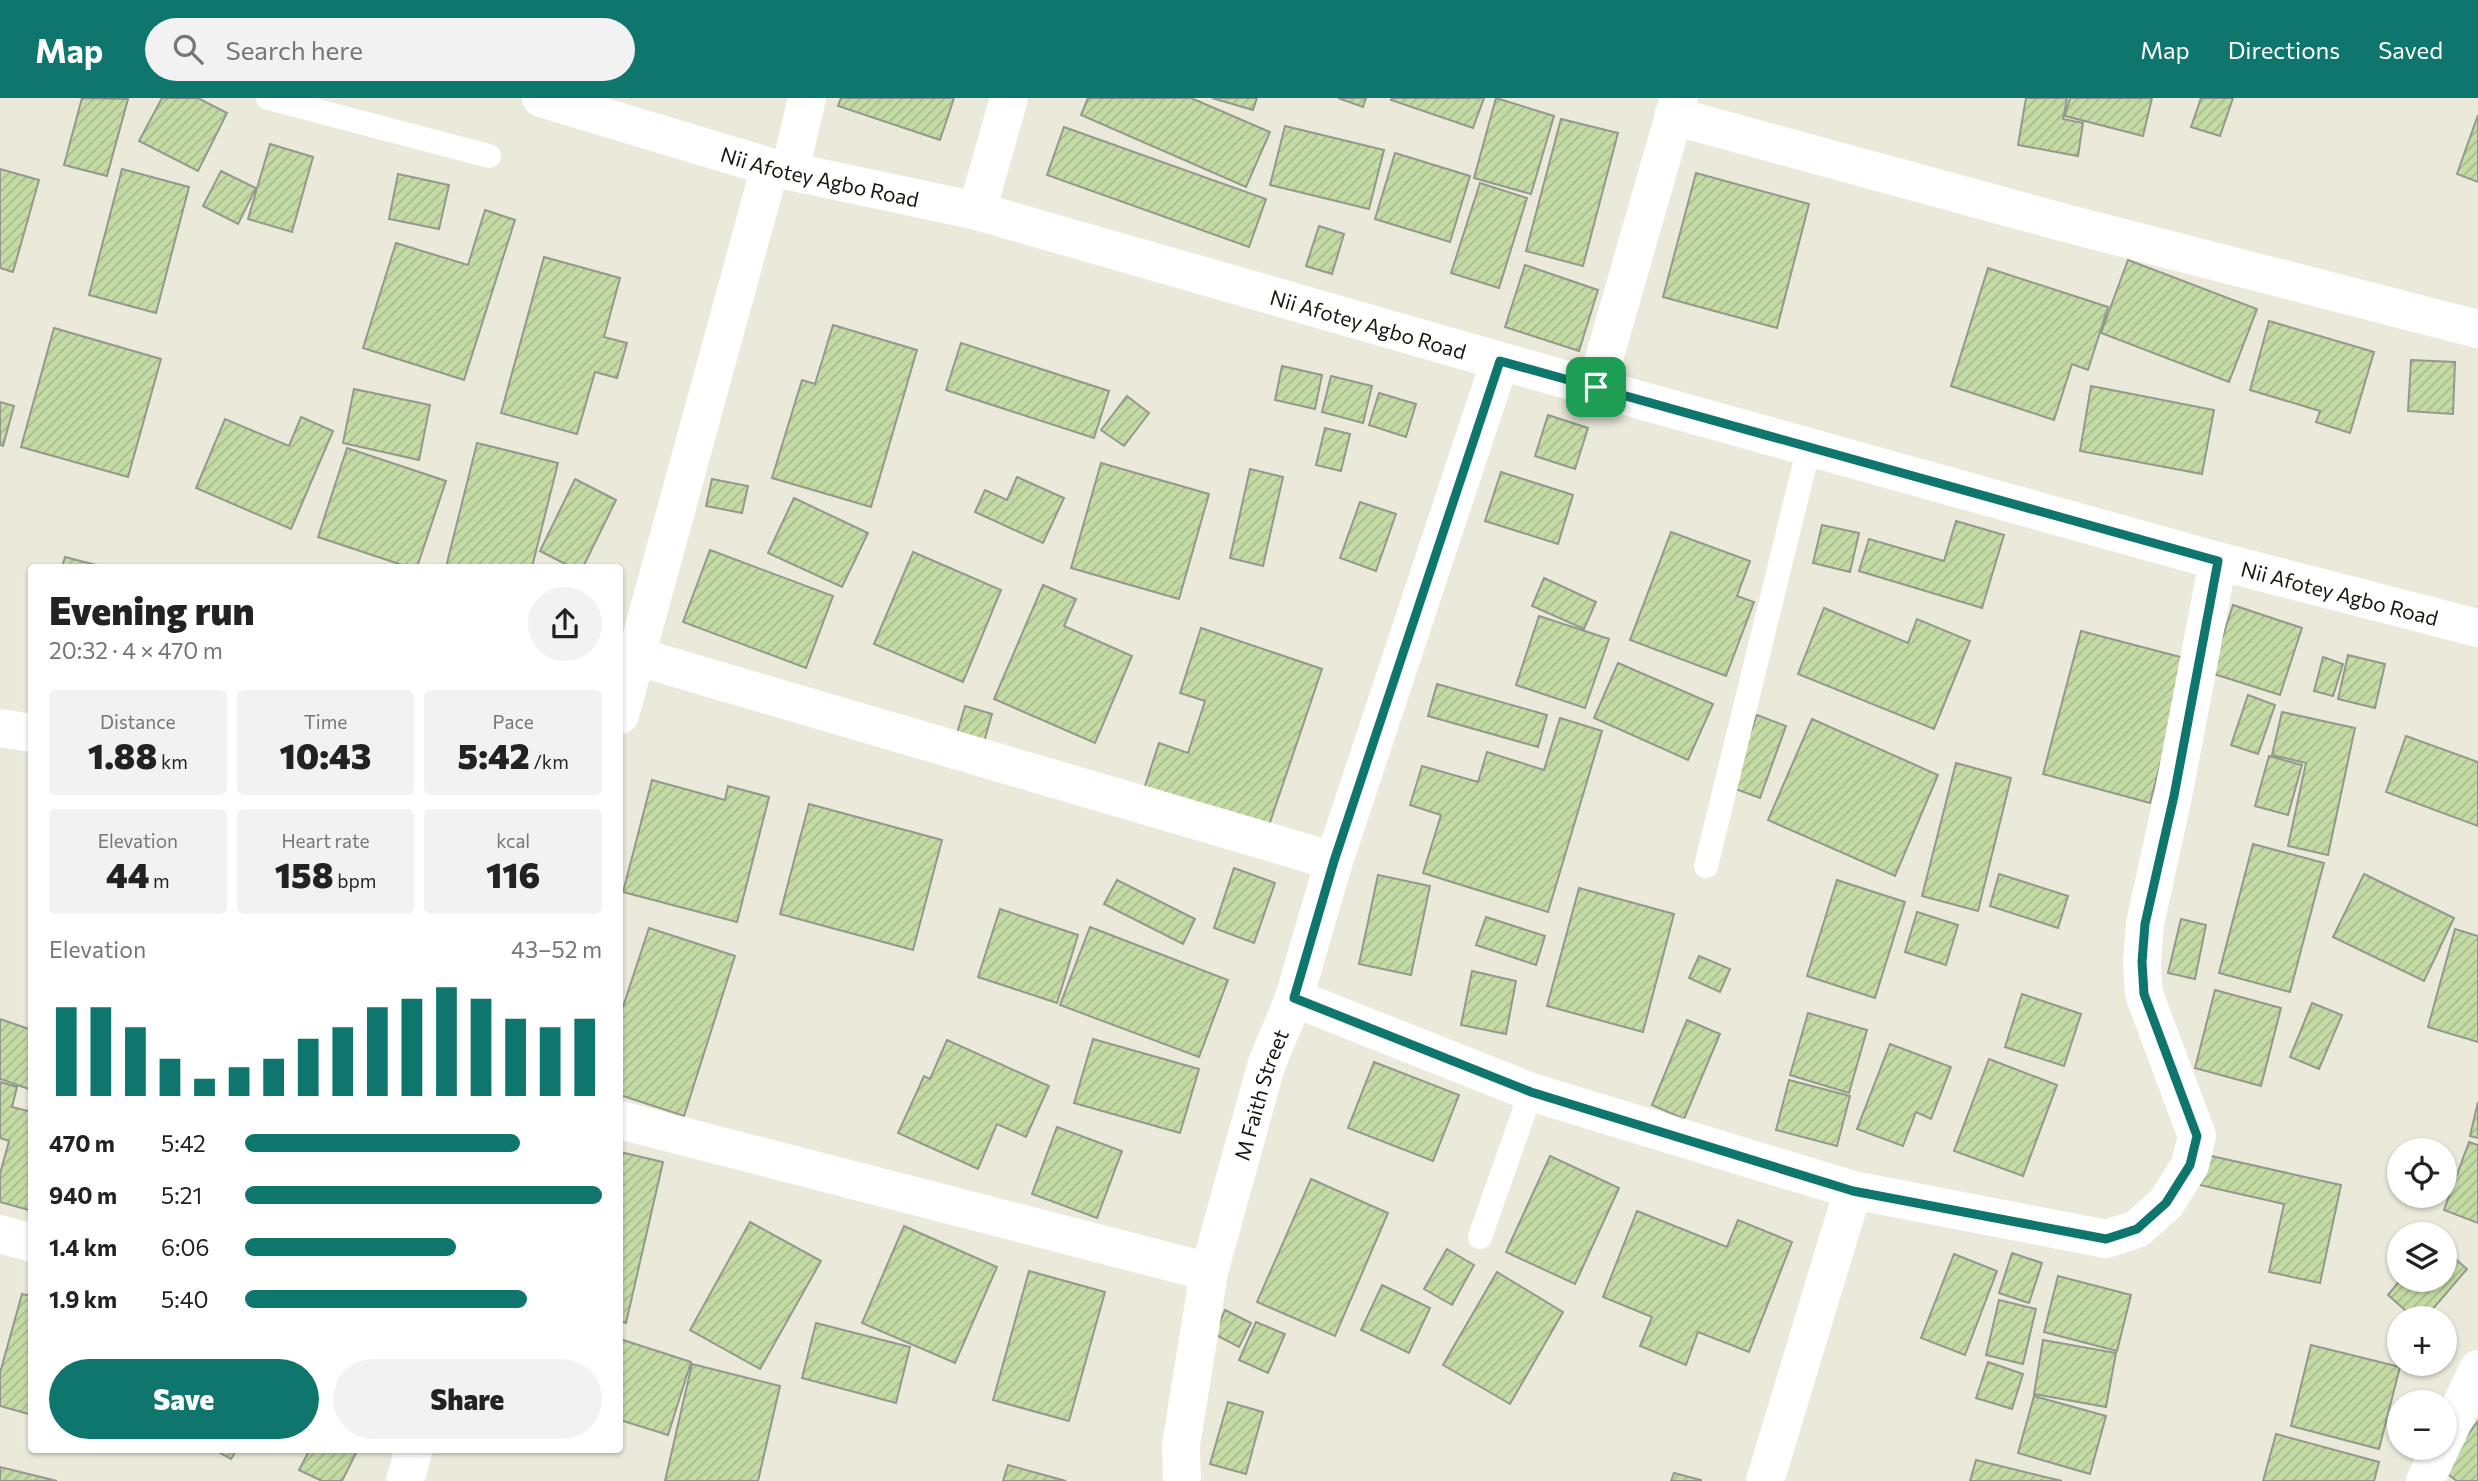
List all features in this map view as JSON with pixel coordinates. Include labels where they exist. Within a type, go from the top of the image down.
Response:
[{"type":"street","name":"Nii Afotey Agbo Road","points":[[541,98],[780,169],[977,211],[1500,361],[2218,561],[2478,628]]},
{"type":"street","points":[[623,703],[780,169],[807,98]]},
{"type":"street","points":[[977,211],[1009,98]]},
{"type":"street","points":[[1596,387],[1676,107],[2069,224],[2478,329]]},
{"type":"street","name":"M Faith Street","points":[[1182,1481],[1181,1446],[1209,1272],[1266,1066],[1294,998],[1334,861],[1500,361]]},
{"type":"street","points":[[1294,998],[1531,1092],[1853,1191],[2106,1239],[2137,1229],[2166,1203],[2190,1165],[2197,1136],[2144,994],[2142,962],[2145,924],[2174,796],[2218,561]]},
{"type":"street","points":[[635,656],[1334,861]]},
{"type":"street","points":[[0,728],[28,732]]},
{"type":"street","points":[[623,1121],[1209,1272]]},
{"type":"street","points":[[1765,1481],[1853,1191]]},
{"type":"street","points":[[0,1234],[28,1242]]},
{"type":"street","points":[[2457,1414],[2478,1369]]},
{"type":"street","points":[[405,1481],[413,1453]]},
{"type":"street","points":[[2425,1481],[2435,1460]]},
{"type":"lane","points":[[268,98],[489,156]]},
{"type":"lane","points":[[1706,866],[1809,447]]},
{"type":"lane","points":[[1480,1237],[1531,1092]]},
{"type":"building","points":[[82,98],[128,99],[107,176],[64,165]]},
{"type":"building","points":[[162,98],[198,98],[227,113],[198,171],[139,141]]},
{"type":"building","points":[[841,98],[954,98],[940,140],[838,106]]},
{"type":"building","points":[[1088,98],[1191,98],[1270,132],[1246,187],[1081,115]]},
{"type":"building","points":[[1212,98],[1257,98],[1253,110]]},
{"type":"building","points":[[1338,98],[1366,98],[1363,107]]},
{"type":"building","points":[[1484,98],[1473,128],[1391,100]]},
{"type":"building","points":[[1496,98],[1554,116],[1531,194],[1474,178]]},
{"type":"building","points":[[2026,98],[2067,98],[2063,119],[2083,123],[2078,156],[2018,145]]},
{"type":"building","points":[[2070,98],[2152,98],[2143,136],[2065,116]]},
{"type":"building","points":[[2201,98],[2233,98],[2220,136],[2191,127]]},
{"type":"building","points":[[2478,115],[2478,182],[2457,174]]},
{"type":"building","points":[[1561,119],[1618,133],[1583,266],[1526,251]]},
{"type":"building","points":[[1285,126],[1384,150],[1369,209],[1270,185]]},
{"type":"building","points":[[1064,127],[1266,199],[1249,247],[1047,175]]},
{"type":"building","points":[[270,144],[313,157],[292,232],[248,219]]},
{"type":"building","points":[[1395,153],[1470,176],[1450,242],[1375,219]]},
{"type":"building","points":[[0,169],[39,180],[13,272],[0,268]]},
{"type":"building","points":[[122,169],[189,187],[156,313],[89,295]]},
{"type":"building","points":[[221,171],[256,188],[238,224],[203,206]]},
{"type":"building","points":[[1696,173],[1809,204],[1777,328],[1663,297]]},
{"type":"building","points":[[398,174],[449,185],[439,229],[389,219]]},
{"type":"building","points":[[1480,183],[1527,198],[1499,288],[1451,273]]},
{"type":"building","points":[[485,210],[515,220],[464,380],[363,348],[396,243],[468,265]]},
{"type":"building","points":[[1319,226],[1344,234],[1332,274],[1306,266]]},
{"type":"building","points":[[544,257],[620,278],[604,337],[627,343],[617,378],[595,372],[577,434],[501,413]]},
{"type":"building","points":[[2128,260],[2257,309],[2229,382],[2101,333]]},
{"type":"building","points":[[1525,265],[1598,290],[1579,351],[1505,327]]},
{"type":"building","points":[[1988,268],[2108,307],[2088,370],[2072,364],[2054,420],[1951,386]]},
{"type":"building","points":[[2269,321],[2374,352],[2350,433],[2316,422],[2320,411],[2250,390]]},
{"type":"building","points":[[833,325],[917,350],[871,507],[772,478],[802,380],[815,384]]},
{"type":"building","points":[[54,328],[161,359],[128,477],[21,447]]},
{"type":"building","points":[[961,343],[1109,391],[1094,438],[946,390]]},
{"type":"building","points":[[2411,360],[2455,362],[2453,414],[2408,411]]},
{"type":"building","points":[[1282,366],[1322,375],[1315,409],[1275,400]]},
{"type":"building","points":[[1331,376],[1372,386],[1363,423],[1322,412]]},
{"type":"building","points":[[2091,386],[2214,410],[2202,474],[2080,451]]},
{"type":"building","points":[[354,389],[430,405],[419,460],[343,443]]},
{"type":"building","points":[[1379,393],[1416,404],[1406,437],[1369,425]]},
{"type":"building","points":[[1127,396],[1149,413],[1124,446],[1101,430]]},
{"type":"building","points":[[0,402],[14,406],[3,446],[0,445]]},
{"type":"building","points":[[1548,415],[1588,428],[1575,469],[1535,456]]},
{"type":"building","points":[[301,417],[333,431],[291,529],[196,488],[225,419],[289,446]]},
{"type":"building","points":[[1325,428],[1350,434],[1341,471],[1316,465]]},
{"type":"building","points":[[477,443],[558,463],[533,564],[447,564]]},
{"type":"building","points":[[347,448],[446,481],[418,564],[399,564],[318,537]]},
{"type":"building","points":[[1101,463],[1209,494],[1179,599],[1071,568]]},
{"type":"building","points":[[1250,469],[1283,477],[1263,566],[1230,558]]},
{"type":"building","points":[[1501,472],[1573,495],[1558,544],[1485,521]]},
{"type":"building","points":[[1017,477],[1064,498],[1043,543],[975,512],[985,490],[1007,500]]},
{"type":"building","points":[[575,479],[616,500],[584,564],[565,564],[540,551]]},
{"type":"building","points":[[712,479],[748,486],[742,513],[706,506]]},
{"type":"building","points":[[794,498],[868,533],[842,587],[768,553]]},
{"type":"building","points":[[1360,502],[1396,514],[1376,571],[1340,558]]},
{"type":"building","points":[[1956,521],[2004,535],[1982,608],[1859,571],[1869,539],[1944,561]]},
{"type":"building","points":[[1822,525],[1859,533],[1850,572],[1813,563]]},
{"type":"building","points":[[1671,532],[1750,561],[1737,596],[1754,602],[1726,676],[1630,640]]},
{"type":"building","points":[[710,550],[833,596],[806,668],[683,622]]},
{"type":"building","points":[[913,552],[1001,590],[963,682],[874,644]]},
{"type":"building","points":[[65,557],[92,564],[63,564]]},
{"type":"building","points":[[1544,578],[1596,602],[1584,629],[1532,606]]},
{"type":"building","points":[[1043,585],[1076,599],[1064,626],[1132,656],[1095,743],[994,699]]},
{"type":"building","points":[[2233,605],[2302,628],[2280,695],[2211,673]]},
{"type":"building","points":[[1824,608],[1908,643],[1917,619],[1970,641],[1934,729],[1798,674]]},
{"type":"building","points":[[1539,616],[1609,639],[1585,708],[1516,685]]},
{"type":"building","points":[[1201,628],[1322,669],[1266,834],[1143,792],[1159,743],[1188,753],[1205,701],[1180,693]]},
{"type":"building","points":[[2081,631],[2188,659],[2150,803],[2043,774]]},
{"type":"building","points":[[2348,655],[2385,664],[2375,708],[2338,699]]},
{"type":"building","points":[[2323,657],[2343,664],[2333,696],[2314,691]]},
{"type":"building","points":[[1618,663],[1713,704],[1688,760],[1594,718]]},
{"type":"building","points":[[1437,684],[1547,715],[1538,747],[1428,716]]},
{"type":"building","points":[[2248,695],[2275,705],[2258,754],[2231,745]]},
{"type":"building","points":[[965,706],[992,714],[978,763],[951,754]]},
{"type":"building","points":[[2282,712],[2355,728],[2328,855],[2288,846],[2306,763],[2272,755]]},
{"type":"building","points":[[1757,715],[1786,726],[1760,798],[1730,787]]},
{"type":"building","points":[[1560,718],[1602,731],[1548,912],[1423,873],[1441,815],[1410,805],[1422,766],[1478,782],[1487,752],[1544,770]]},
{"type":"building","points":[[1812,719],[1938,775],[1895,876],[1768,820]]},
{"type":"building","points":[[2406,736],[2478,762],[2478,826],[2386,792]]},
{"type":"building","points":[[2269,756],[2302,765],[2288,815],[2255,806]]},
{"type":"building","points":[[1956,763],[2011,778],[1978,911],[1922,896]]},
{"type":"building","points":[[652,780],[725,800],[728,786],[769,797],[737,922],[623,892]]},
{"type":"building","points":[[809,804],[942,840],[913,950],[780,914]]},
{"type":"building","points":[[2253,844],[2324,863],[2290,992],[2219,973]]},
{"type":"building","points":[[1234,868],[1275,883],[1254,943],[1214,928]]},
{"type":"building","points":[[1999,874],[2068,896],[2058,928],[1990,906]]},
{"type":"building","points":[[2364,874],[2454,918],[2424,981],[2333,937]]},
{"type":"building","points":[[1378,875],[1430,886],[1411,975],[1359,964]]},
{"type":"building","points":[[1117,880],[1195,919],[1183,944],[1104,904]]},
{"type":"building","points":[[1837,880],[1905,902],[1875,998],[1807,976]]},
{"type":"building","points":[[1579,888],[1674,914],[1643,1032],[1547,1006]]},
{"type":"building","points":[[1000,909],[1078,935],[1057,1003],[978,977]]},
{"type":"building","points":[[1917,912],[1958,925],[1946,965],[1905,952]]},
{"type":"building","points":[[1486,917],[1545,936],[1536,965],[1476,945]]},
{"type":"building","points":[[2181,919],[2206,925],[2195,979],[2168,973]]},
{"type":"building","points":[[1090,927],[1228,980],[1199,1057],[1060,1005]]},
{"type":"building","points":[[649,928],[735,956],[684,1116],[623,1096],[623,1007]]},
{"type":"building","points":[[2455,929],[2478,936],[2478,1042],[2428,1027]]},
{"type":"building","points":[[1699,956],[1730,969],[1720,992],[1689,978]]},
{"type":"building","points":[[1472,971],[1516,981],[1506,1034],[1461,1025]]},
{"type":"building","points":[[2215,990],[2281,1008],[2261,1086],[2195,1068]]},
{"type":"building","points":[[2022,994],[2081,1014],[2064,1066],[2005,1047]]},
{"type":"building","points":[[2312,1003],[2342,1015],[2319,1069],[2290,1057]]},
{"type":"building","points":[[1808,1013],[1867,1030],[1849,1093],[1790,1075]]},
{"type":"building","points":[[0,1019],[28,1029],[28,1089],[0,1079]]},
{"type":"building","points":[[1687,1020],[1720,1034],[1684,1119],[1652,1105]]},
{"type":"building","points":[[1093,1039],[1199,1069],[1180,1133],[1074,1103]]},
{"type":"building","points":[[947,1040],[1049,1086],[1026,1137],[997,1124],[978,1169],[898,1133],[924,1076],[930,1079]]},
{"type":"building","points":[[1890,1044],[1951,1067],[1931,1119],[1916,1112],[1903,1146],[1857,1129]]},
{"type":"building","points":[[1989,1059],[2057,1085],[2023,1176],[1954,1151]]},
{"type":"building","points":[[1374,1062],[1459,1095],[1433,1161],[1348,1128]]},
{"type":"building","points":[[1789,1080],[1850,1096],[1837,1146],[1776,1130]]},
{"type":"building","points":[[0,1082],[17,1087],[12,1107],[28,1111],[28,1210],[0,1202],[0,1174],[9,1141],[0,1138]]},
{"type":"building","points":[[2478,1102],[2478,1138],[2470,1136]]},
{"type":"building","points":[[1057,1127],[1122,1151],[1097,1218],[1032,1194]]},
{"type":"building","points":[[2469,1142],[2478,1145],[2478,1223],[2444,1210],[2457,1208],[2457,1175]]},
{"type":"building","points":[[623,1153],[663,1162],[626,1323],[623,1322]]},
{"type":"building","points":[[2198,1153],[2341,1185],[2320,1283],[2269,1272],[2284,1204],[2191,1183]]},
{"type":"building","points":[[1550,1156],[1619,1188],[1575,1284],[1506,1252]]},
{"type":"building","points":[[1311,1179],[1388,1213],[1335,1336],[1257,1302]]},
{"type":"building","points":[[1637,1211],[1727,1247],[1738,1220],[1792,1242],[1749,1352],[1698,1332],[1686,1365],[1640,1346],[1652,1317],[1603,1297]]},
{"type":"building","points":[[750,1222],[821,1261],[760,1369],[690,1330]]},
{"type":"building","points":[[904,1226],[997,1267],[955,1363],[862,1323]]},
{"type":"building","points":[[1447,1249],[1474,1265],[1452,1305],[1424,1289]]},
{"type":"building","points":[[2012,1253],[2042,1263],[2029,1303],[1999,1293]]},
{"type":"building","points":[[1954,1254],[1997,1271],[1965,1355],[1921,1338]]},
{"type":"building","points":[[2457,1260],[2467,1269],[2457,1281]]},
{"type":"building","points":[[1029,1271],[1105,1292],[1069,1421],[993,1400]]},
{"type":"building","points":[[1497,1272],[1563,1312],[1510,1404],[1443,1365]]},
{"type":"building","points":[[2058,1276],[2131,1295],[2117,1351],[2044,1332]]},
{"type":"building","points":[[1382,1285],[1430,1308],[1409,1353],[1361,1330]]},
{"type":"building","points":[[2390,1292],[2447,1292],[2435,1306],[2400,1306],[2388,1295]]},
{"type":"building","points":[[22,1294],[28,1295],[28,1414],[0,1406],[0,1373]]},
{"type":"building","points":[[1999,1300],[2036,1309],[2023,1364],[1986,1355]]},
{"type":"building","points":[[1225,1310],[1251,1323],[1239,1347],[1214,1334]]},
{"type":"building","points":[[1256,1322],[1285,1334],[1268,1373],[1239,1360]]},
{"type":"building","points":[[816,1323],[910,1347],[896,1403],[802,1378]]},
{"type":"building","points":[[623,1340],[691,1362],[668,1435],[623,1421]]},
{"type":"building","points":[[2043,1340],[2116,1353],[2106,1407],[2034,1394]]},
{"type":"building","points":[[2311,1345],[2387,1364],[2387,1376],[2398,1376],[2394,1390],[2387,1390],[2387,1418],[2379,1449],[2291,1426]]},
{"type":"building","points":[[1988,1362],[2023,1374],[2012,1409],[1976,1398]]},
{"type":"building","points":[[692,1364],[780,1386],[758,1481],[665,1481]]},
{"type":"building","points":[[2034,1396],[2106,1416],[2090,1474],[2018,1453]]},
{"type":"building","points":[[1228,1402],[1263,1412],[1246,1474],[1210,1464]]},
{"type":"building","points":[[2478,1421],[2478,1481],[2457,1481],[2442,1470],[2449,1460],[2457,1460],[2457,1450]]},
{"type":"building","points":[[2276,1434],[2379,1462],[2374,1481],[2263,1481]]},
{"type":"building","points":[[220,1453],[235,1453],[231,1459]]},
{"type":"building","points":[[308,1453],[356,1453],[342,1481],[322,1481],[299,1470]]},
{"type":"building","points":[[1976,1460],[2062,1481],[1970,1481]]},
{"type":"building","points":[[1008,1465],[1066,1481],[1003,1481]]},
{"type":"building","points":[[0,1467],[57,1481],[0,1481]]},
{"type":"building","points":[[1674,1473],[1701,1480],[1701,1481],[1671,1481]]},
{"type":"route","points":[[1500,361],[1596,387],[2218,561],[2174,796],[2145,924],[2142,962],[2144,994],[2197,1136],[2190,1165],[2166,1203],[2137,1229],[2106,1239],[1853,1191],[1531,1092],[1294,998],[1334,861],[1500,361]]}]
